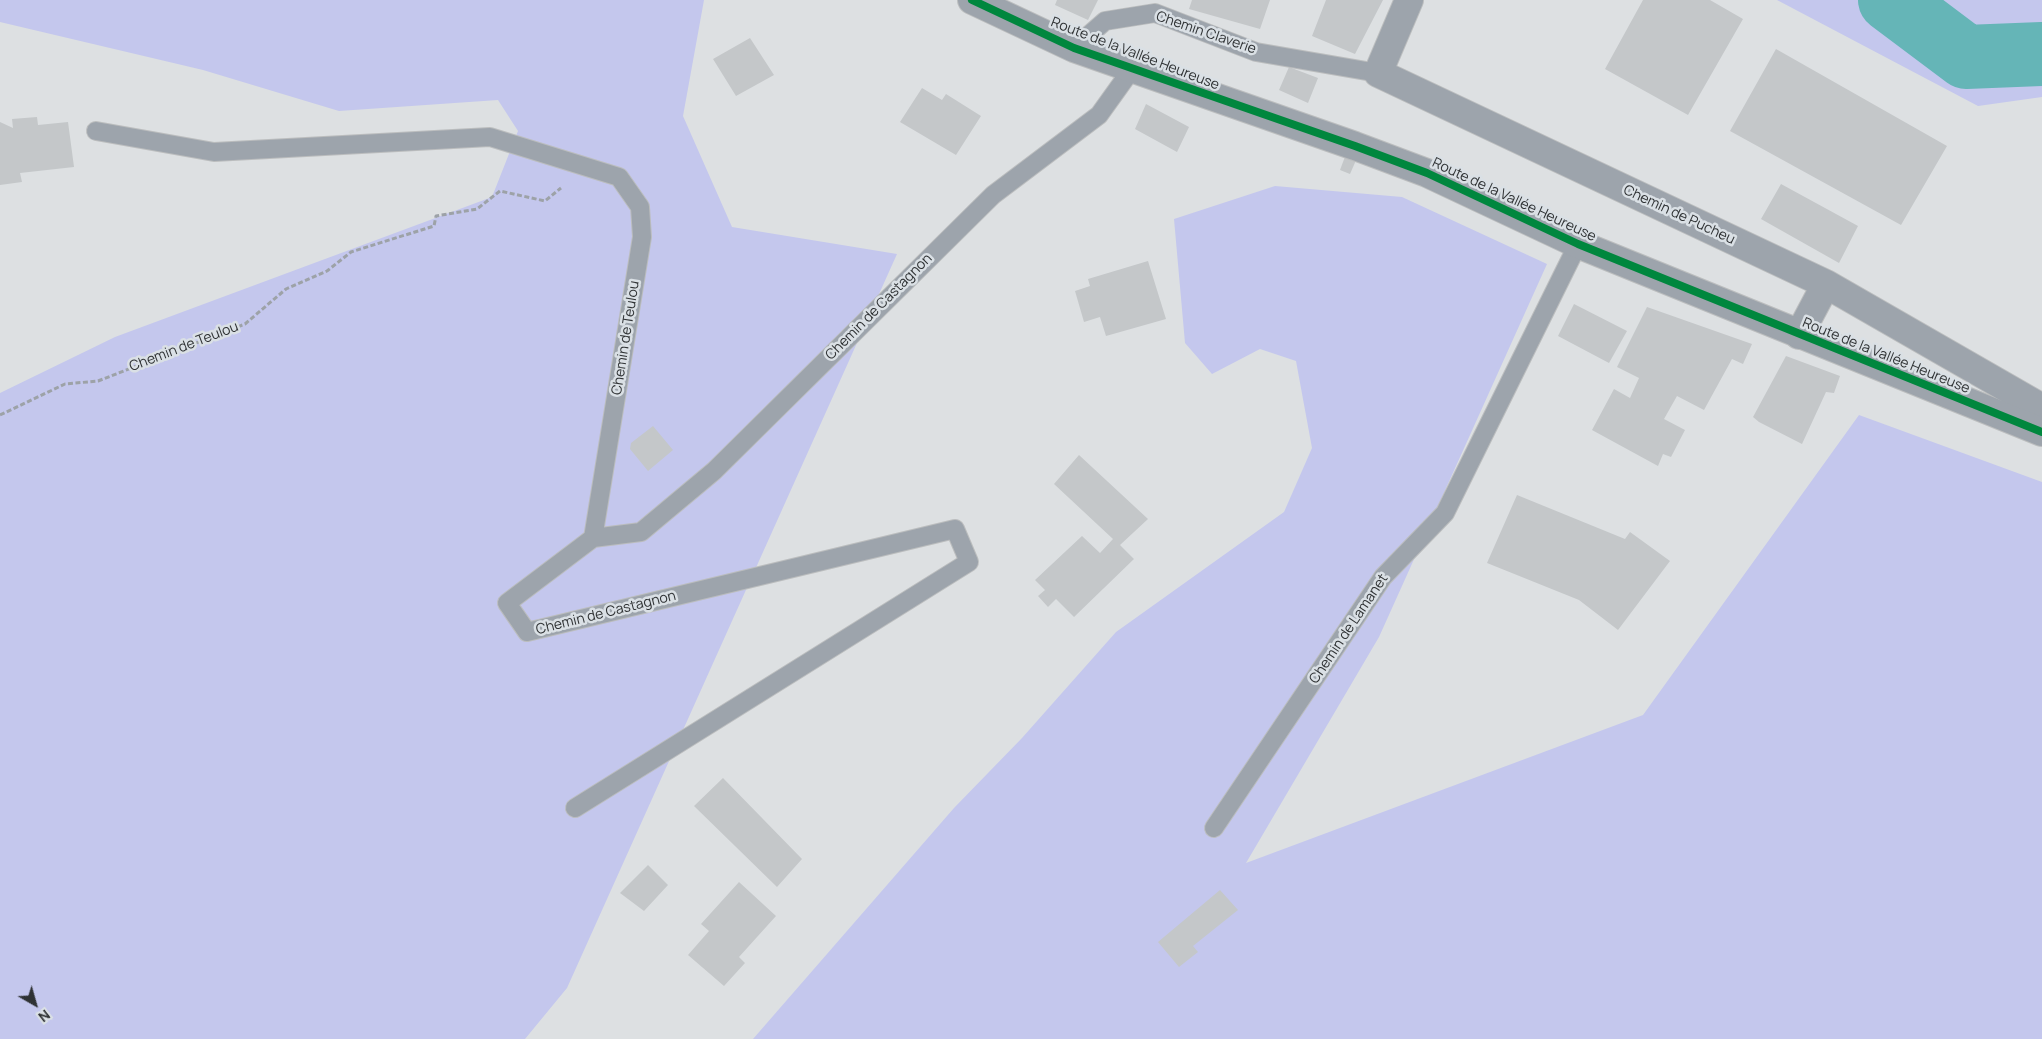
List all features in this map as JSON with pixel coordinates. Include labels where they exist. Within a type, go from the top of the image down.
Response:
[{"type":"street","name":"Route de la Vallée Heureuse","points":[[972,0],[1074,48],[1356,146],[1427,173],[1578,244],[2042,432]]},
{"type":"street","points":[[1378,74],[1409,0]]},
{"type":"street","name":"Chemin de Pucheu","points":[[1378,74],[1826,284],[2042,408]]},
{"type":"street","points":[[1799,335],[1826,284]]},
{"type":"lane","name":"Chemin Claverie","points":[[1074,48],[1105,21],[1155,13],[1256,52],[1378,74]]},
{"type":"lane","name":"Chemin de Castagnon","points":[[575,808],[968,562],[954,529],[527,632],[507,603],[593,538],[641,532],[714,471],[993,195],[1099,115],[1132,69]]},
{"type":"lane","name":"Chemin de Teulou","points":[[96,131],[214,152],[490,138],[619,177],[640,206],[642,238],[593,538]]},
{"type":"lane","name":"Chemin de Lamanet","points":[[1214,828],[1383,577],[1444,513],[1578,244]]},
{"type":"shaded area","points":[[0,0],[704,0],[683,116],[732,227],[897,254],[567,988],[525,1039],[0,1039],[0,393],[115,337],[492,197],[518,131],[498,100],[339,111],[203,70],[0,22]]},
{"type":"shaded area","points":[[1777,0],[2042,0],[2042,97],[1978,106]]},
{"type":"shaded area","points":[[1275,186],[1402,197],[1547,264],[1379,637],[1246,863],[1643,715],[1859,415],[2042,482],[2042,1039],[753,1039],[954,808],[1022,738],[1116,632],[1284,512],[1312,448],[1296,361],[1260,349],[1212,374],[1185,343],[1174,219]]},
{"type":"building","points":[[1057,0],[1098,0],[1088,20],[1055,5]]},
{"type":"building","points":[[1192,0],[1270,0],[1260,29],[1189,9]]},
{"type":"building","points":[[1326,0],[1383,0],[1355,54],[1312,36]]},
{"type":"building","points":[[1643,0],[1710,0],[1743,19],[1688,115],[1605,69]]},
{"type":"building","points":[[750,38],[774,75],[736,96],[713,59]]},
{"type":"building","points":[[1776,49],[1947,146],[1901,225],[1730,131]]},
{"type":"building","points":[[1289,67],[1318,78],[1308,103],[1279,90]]},
{"type":"building","points":[[922,88],[942,100],[946,94],[981,116],[956,155],[900,122]]},
{"type":"building","points":[[1146,104],[1189,127],[1177,152],[1135,129]]},
{"type":"building","points":[[37,117],[38,125],[68,122],[74,167],[20,173],[22,182],[0,185],[0,122],[13,128],[12,119]]},
{"type":"building","points":[[1346,154],[1357,158],[1350,174],[1340,170]]},
{"type":"building","points":[[1781,184],[1858,226],[1839,263],[1761,219]]},
{"type":"building","points":[[1148,261],[1166,319],[1106,336],[1100,317],[1084,322],[1075,291],[1090,286],[1088,279]]},
{"type":"building","points":[[1574,304],[1627,331],[1609,363],[1558,336]]},
{"type":"building","points":[[1647,307],[1752,344],[1743,364],[1732,359],[1704,410],[1677,396],[1664,419],[1685,430],[1671,457],[1663,454],[1658,466],[1592,430],[1614,389],[1630,398],[1639,378],[1617,367]]},
{"type":"building","points":[[1786,356],[1840,376],[1834,393],[1826,392],[1802,444],[1753,417]]},
{"type":"building","points":[[653,426],[673,450],[648,471],[630,449],[631,443]]},
{"type":"building","points":[[1079,455],[1148,519],[1120,545],[1134,559],[1074,617],[1056,599],[1048,607],[1038,596],[1045,590],[1035,580],[1082,536],[1100,553],[1113,539],[1054,484]]},
{"type":"building","points":[[1517,495],[1625,539],[1630,532],[1670,561],[1618,630],[1579,600],[1487,563]]},
{"type":"building","points":[[723,778],[802,859],[777,887],[694,806]]},
{"type":"building","points":[[648,865],[668,885],[644,911],[620,893]]},
{"type":"building","points":[[739,882],[776,916],[739,957],[745,963],[724,986],[688,955],[709,931],[701,924]]},
{"type":"building","points":[[1220,890],[1238,910],[1193,946],[1198,952],[1179,967],[1158,942]]},
{"type":"waterway","points":[[1890,0],[1966,57],[2042,54]]},
{"type":"cycle path","points":[[972,0],[1074,48],[1427,173],[1578,244],[2042,432]]}]
